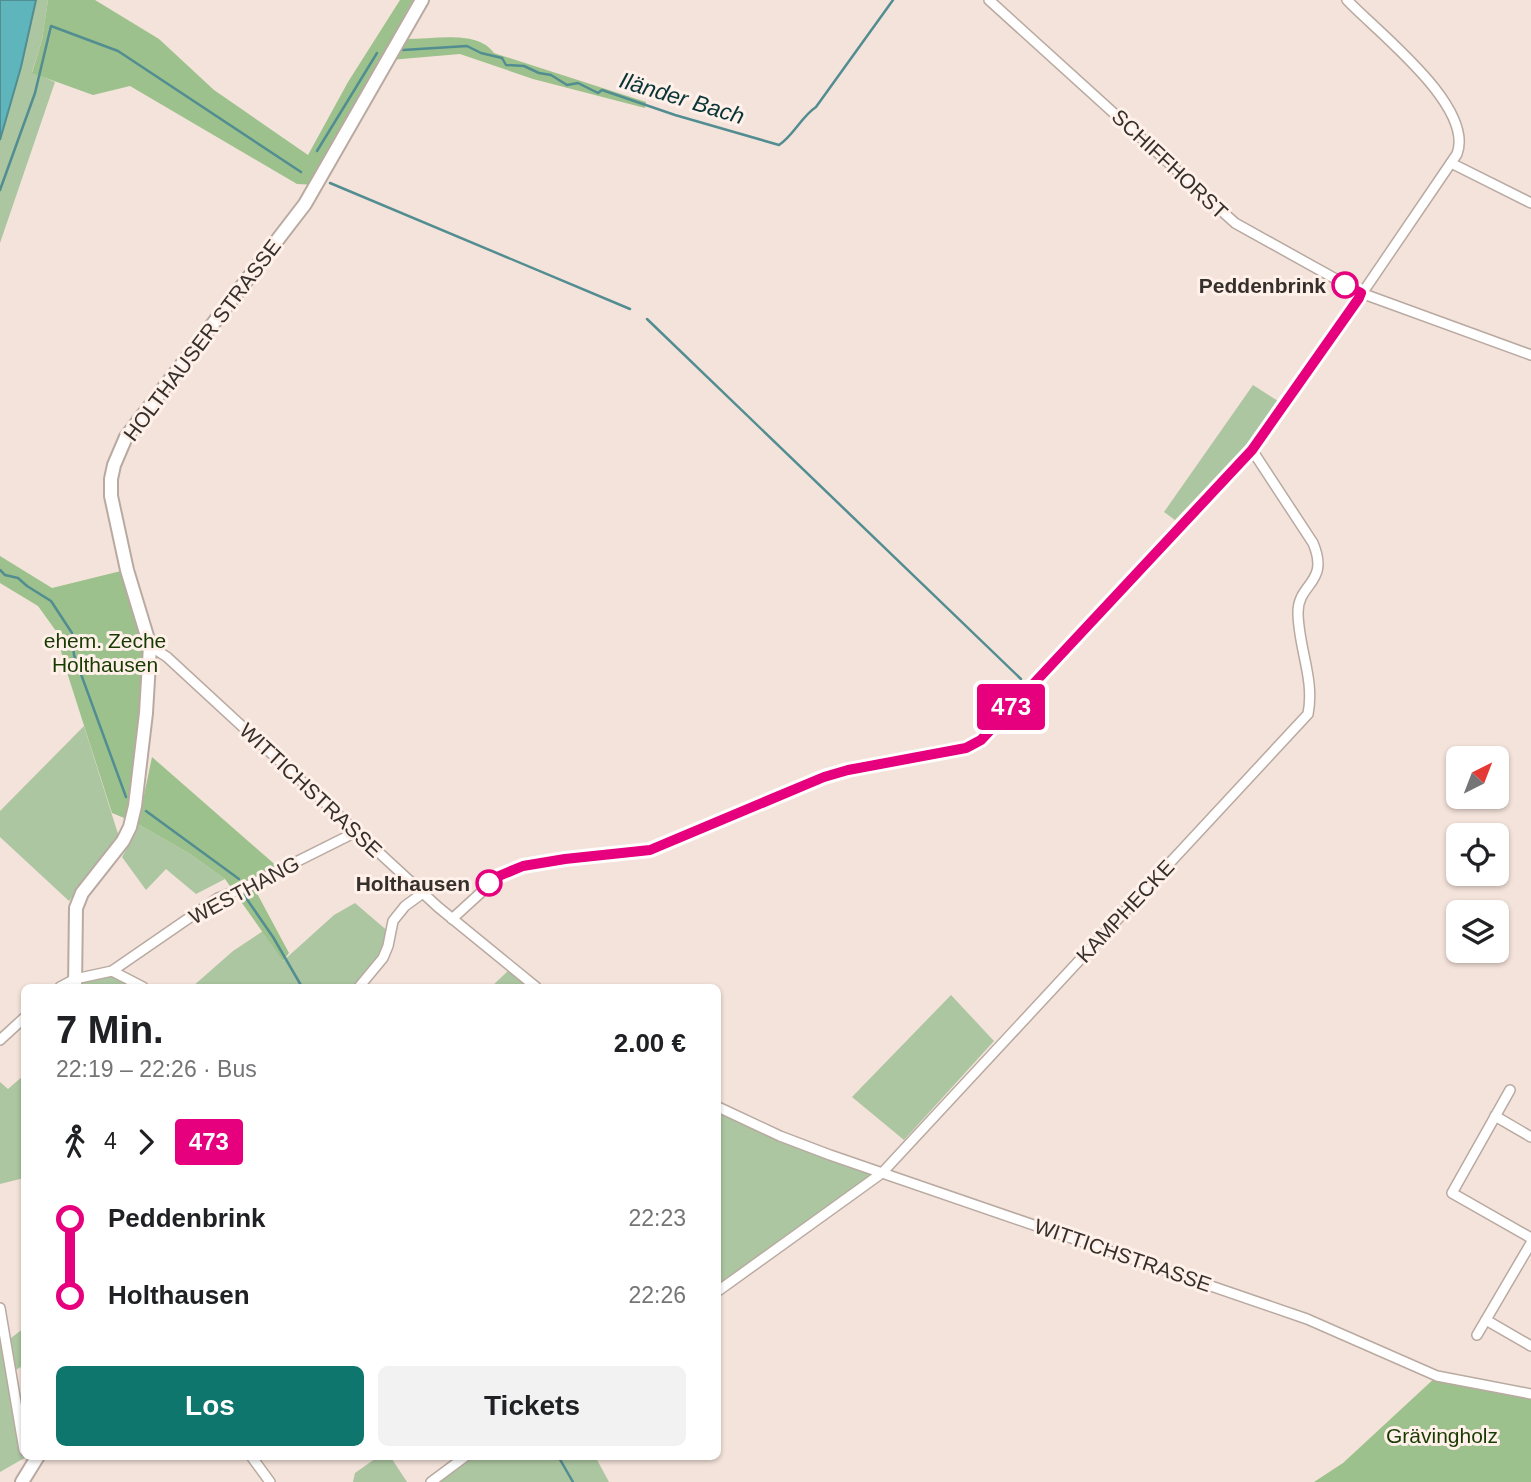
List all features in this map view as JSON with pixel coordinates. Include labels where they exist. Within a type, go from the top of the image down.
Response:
[{"type":"street","name":"HOLTHAUSER STRASSE","points":[[75,983],[74,923],[78,902],[82,892],[123,841],[130,827],[135,806],[147,702],[150,646],[114,518],[111,479],[119,452],[126,437],[305,204],[422,0]]},
{"type":"street","name":"SCHIFFHORST","points":[[989,0],[1235,223],[1361,293],[1531,355]]},
{"type":"street","points":[[452,919],[499,876],[523,866],[650,850],[824,777],[973,745],[988,733],[1252,450],[1451,163],[1460,146],[1450,114],[1436,88],[1419,68],[1347,0]]},
{"type":"street","points":[[1451,163],[1531,203]]},
{"type":"street","name":"KAMPHECKE","points":[[721,1289],[881,1173],[1308,714],[1310,686],[1298,612],[1301,598],[1316,576],[1318,554],[1252,450]]},
{"type":"street","name":"WITTICHSTRASSE","points":[[150,646],[167,657],[452,919],[532,984]]},
{"type":"street","name":"WESTHANG","points":[[75,983],[112,971],[218,898],[356,832]]},
{"type":"street","points":[[361,984],[383,958],[393,921],[405,906],[423,893]]},
{"type":"street","points":[[112,971],[137,984]]},
{"type":"street","points":[[0,1040],[21,1021]]},
{"type":"street","points":[[1477,1335],[1531,1241],[1452,1193],[1510,1090]]},
{"type":"street","name":"WITTICHSTRASSE","points":[[721,1108],[780,1136],[881,1173],[1307,1319],[1437,1376],[1531,1394]]},
{"type":"street","points":[[1495,1116],[1531,1137]]},
{"type":"street","points":[[0,1308],[21,1432]]},
{"type":"street","points":[[1486,1320],[1531,1346]]},
{"type":"street","points":[[22,1482],[36,1460]]},
{"type":"street","points":[[254,1460],[270,1482]]},
{"type":"street","points":[[431,1482],[461,1460]]},
{"type":"green space","points":[[36,0],[48,0],[42,40],[32,72],[55,82],[0,243],[0,140],[21,67]]},
{"type":"green space","points":[[48,0],[95,0],[159,39],[214,90],[308,155],[348,82],[400,0],[413,0],[392,38],[447,37],[474,40],[494,53],[646,102],[645,108],[533,79],[460,54],[378,61],[317,185],[297,184],[130,86],[93,95],[32,73],[42,40]]},
{"type":"green space","points":[[1253,385],[1278,401],[1251,440],[1175,520],[1164,512]]},
{"type":"green space","name":"ehem. Zeche Holthausen","points":[[0,556],[52,588],[125,570],[148,647],[129,820],[112,813],[56,631],[38,606],[0,583]]},
{"type":"green space","points":[[84,726],[119,837],[69,901],[0,837],[0,811]]},
{"type":"green space","points":[[152,757],[279,868],[252,884],[289,953],[283,961],[225,879],[190,854],[138,824]]},
{"type":"green space","points":[[138,824],[190,854],[225,879],[196,894],[166,869],[146,890],[122,857]]},
{"type":"green space","points":[[355,903],[390,933],[388,946],[361,984],[195,984],[233,951],[263,931],[283,961],[334,915]]},
{"type":"green space","points":[[511,968],[532,984],[494,984]]},
{"type":"green space","points":[[112,971],[137,984],[70,984]]},
{"type":"green space","points":[[951,995],[994,1041],[904,1140],[852,1097]]},
{"type":"green space","points":[[21,1078],[21,1179],[0,1184],[0,1082],[8,1089]]},
{"type":"green space","points":[[721,1108],[882,1173],[721,1289]]},
{"type":"green space","points":[[0,1308],[7,1341],[21,1330],[21,1367],[11,1373],[21,1437],[21,1460],[0,1472]]},
{"type":"green space","name":"Grävingholz","points":[[1437,1376],[1531,1396],[1531,1482],[1314,1482],[1343,1463]]},
{"type":"green space","points":[[373,1460],[393,1460],[407,1482],[353,1482],[355,1473]]},
{"type":"green space","points":[[461,1460],[597,1460],[609,1482],[431,1482]]},
{"type":"water","points":[[0,0],[36,0],[21,67],[0,140]]},
{"type":"waterway","name":"Iländer Bach","points":[[403,50],[467,46],[502,58],[506,65],[524,66],[551,75],[567,85],[578,83],[598,93],[602,90],[675,115],[779,145],[816,107],[893,0]]},
{"type":"waterway","name":"Iländer Bach","points":[[0,190],[35,93],[51,26],[118,51],[301,172]]},
{"type":"waterway","name":"Iländer Bach","points":[[317,151],[377,53]]},
{"type":"waterway","points":[[330,183],[630,309]]},
{"type":"waterway","points":[[647,319],[1021,679]]},
{"type":"waterway","points":[[0,570],[5,575],[18,578],[51,601],[72,633],[74,655],[126,797]]},
{"type":"waterway","points":[[146,811],[239,879]]},
{"type":"waterway","points":[[244,895],[300,984]]},
{"type":"waterway","points":[[560,1460],[573,1482]]},
{"type":"bus line","name":"473","points":[[489,883],[523,866],[650,850],[824,777],[966,748],[981,740],[1252,450],[1359,298],[1361,293],[1345,285]]},
{"type":"place","name":"Peddenbrink","points":[[1345,285]]},
{"type":"place","name":"Holthausen","points":[[489,883]]}]
